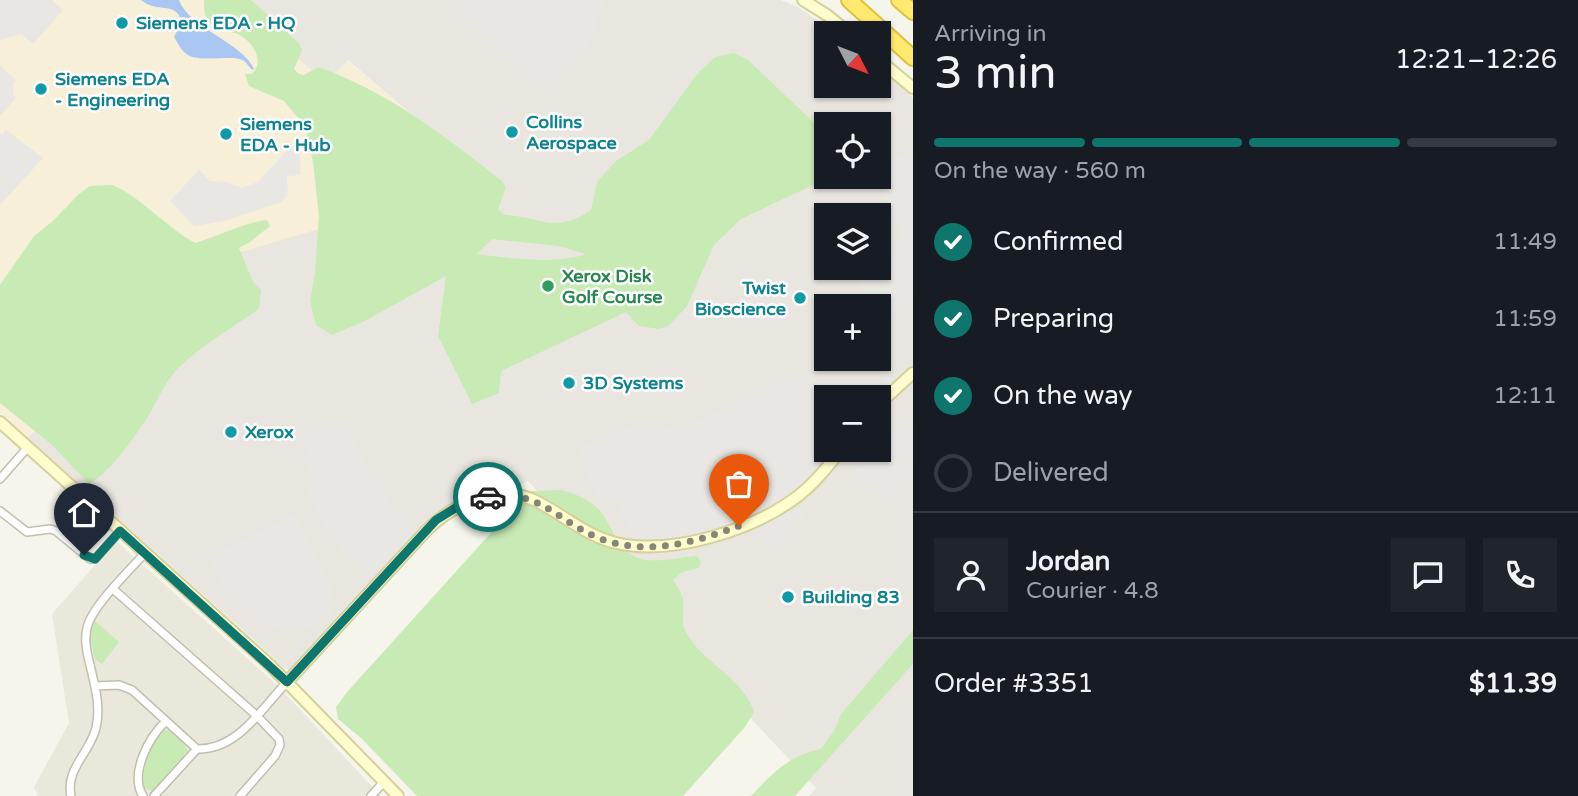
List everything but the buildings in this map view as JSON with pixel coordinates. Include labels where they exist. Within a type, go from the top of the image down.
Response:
[{"type":"highway","points":[[849,0],[913,58]]},
{"type":"highway","points":[[899,0],[913,12]]},
{"type":"street","points":[[803,0],[834,21]]},
{"type":"street","points":[[891,69],[913,88]]},
{"type":"street","points":[[891,393],[913,373]]},
{"type":"street","points":[[0,422],[287,682],[398,796]]},
{"type":"street","points":[[0,479],[28,447]]},
{"type":"street","points":[[95,685],[125,687],[197,749],[214,749],[230,742],[425,532],[441,516],[457,507],[486,497],[518,496],[540,503],[580,528],[615,543],[643,547],[679,544],[725,531],[785,505],[812,484],[831,462]]},
{"type":"street","points":[[0,511],[27,532],[50,529],[56,531],[90,559],[95,559],[120,531]]},
{"type":"street","points":[[71,796],[69,786],[72,774],[90,745],[96,729],[98,704],[85,641],[86,631],[92,614],[145,552]]},
{"type":"street","points":[[113,590],[275,733],[280,745],[275,756],[240,796]]},
{"type":"street","points":[[143,796],[138,785],[139,771],[153,734],[166,721]]},
{"type":"street","points":[[154,796],[197,749]]},
{"type":"street","points":[[371,796],[384,782]]},
{"type":"shaded area","points":[[0,0],[233,0],[327,83],[347,60],[503,193],[82,384],[28,438],[0,413]]},
{"type":"shaded area","points":[[0,0],[52,0],[63,10],[33,44],[21,34],[0,40]]},
{"type":"shaded area","name":"Xerox","points":[[233,0],[781,0],[798,7],[818,21],[814,21],[814,98],[891,98],[891,79],[913,98],[913,796],[809,796],[816,788],[528,481],[498,495],[477,494],[442,509],[295,668],[289,670],[283,668],[28,438],[82,384],[238,253],[342,222],[502,192],[348,60],[326,83]]},
{"type":"shaded area","points":[[442,0],[605,0],[592,39],[547,91]]},
{"type":"shaded area","points":[[0,66],[16,80],[13,94],[16,98],[0,116]]},
{"type":"shaded area","points":[[6,130],[43,158],[0,205],[0,132],[2,134]]},
{"type":"shaded area","points":[[299,145],[301,175],[287,176],[288,195],[281,202],[224,221],[194,226],[170,201],[199,170],[210,181],[226,182],[242,188],[258,182],[290,147]]},
{"type":"shaded area","points":[[913,151],[913,300],[891,319],[891,294],[863,294],[857,280],[891,280],[891,253],[905,245],[891,211],[891,203],[888,203],[882,189],[891,189],[891,161]]},
{"type":"shaded area","points":[[891,359],[901,382],[891,391],[891,385],[885,385],[879,371],[891,371]]},
{"type":"shaded area","points":[[794,374],[808,375],[816,385],[814,462],[829,462],[792,501],[807,516],[774,551],[746,523],[724,532],[636,546],[619,504],[609,508],[602,505],[580,454],[586,445],[642,421],[677,430]]},
{"type":"shaded area","points":[[336,419],[342,429],[347,427],[382,491],[417,530],[370,578],[339,548],[306,489],[315,481],[304,460],[310,457],[300,438]]},
{"type":"shaded area","points":[[913,421],[913,467],[884,500],[854,474],[864,462],[891,462],[892,429]]},
{"type":"shaded area","points":[[293,514],[335,593],[327,603],[335,612],[314,628],[292,632],[269,625],[256,615],[221,581],[209,558]]},
{"type":"shaded area","points":[[116,541],[275,683],[381,796],[38,796],[34,787],[69,723],[52,614]]},
{"type":"green space","points":[[204,0],[251,0],[299,43],[302,50],[294,69],[299,74],[304,75],[318,67],[368,89],[415,116],[502,181],[506,187],[498,209],[504,215],[557,223],[591,210],[597,182],[616,161],[649,140],[698,73],[715,57],[734,53],[748,60],[814,123],[814,185],[741,219],[714,245],[687,306],[667,327],[659,329],[639,326],[626,312],[501,371],[499,393],[472,404],[438,336],[446,276],[365,321],[332,335],[316,325],[310,301],[319,216],[313,162],[305,126],[284,101],[249,86],[245,74],[252,74],[256,69],[258,59],[254,49],[243,37],[211,25],[206,16]],"holes":[[[492,239],[559,246],[586,254],[547,260],[477,254]]]},
{"type":"green space","points":[[113,185],[195,243],[258,222],[267,220],[270,226],[239,248],[253,282],[261,290],[259,309],[178,368],[122,453],[106,471],[89,484],[51,444],[0,403],[0,285],[34,236],[79,194],[90,186]]},
{"type":"green space","points":[[561,490],[592,503],[604,516],[622,546],[632,555],[647,560],[697,556],[701,562],[699,568],[682,572],[673,580],[682,597],[684,628],[701,652],[741,689],[754,712],[745,727],[683,796],[417,796],[361,738],[338,719],[336,707],[518,503],[531,491]]},
{"type":"green space","points":[[94,620],[119,642],[102,664],[95,659],[90,638]]},
{"type":"green space","points":[[913,630],[913,664],[795,796],[751,796],[782,766],[821,749],[835,729],[841,714]]},
{"type":"green space","points":[[161,728],[177,734],[188,751],[152,791],[140,786],[148,754]]},
{"type":"water","points":[[141,0],[179,0],[193,19],[239,51],[254,69],[239,59],[188,55],[174,37],[182,22],[179,15],[171,9],[153,6]]},
{"type":"way so far","points":[[488,497],[525,497],[540,503],[594,536],[629,546],[656,547],[692,542],[739,526]]},
{"type":"place","name":"Siemens EDA - HQ","points":[[122,23]]},
{"type":"place","name":"Siemens EDA - Engineering","points":[[41,89]]},
{"type":"place","name":"Collins Aerospace","points":[[512,132]]},
{"type":"place","name":"Siemens EDA - Hub","points":[[226,134]]},
{"type":"place","name":"Xerox Disk Golf Course","points":[[548,286]]},
{"type":"place","name":"Twist Bioscience","points":[[800,298]]},
{"type":"place","name":"3D Systems","points":[[569,383]]},
{"type":"place","name":"Xerox","points":[[231,432]]},
{"type":"place","name":"Building 83","points":[[788,597]]},
{"type":"route","points":[[84,555],[95,559],[120,531],[287,682],[436,520],[457,507],[488,497]]}]
